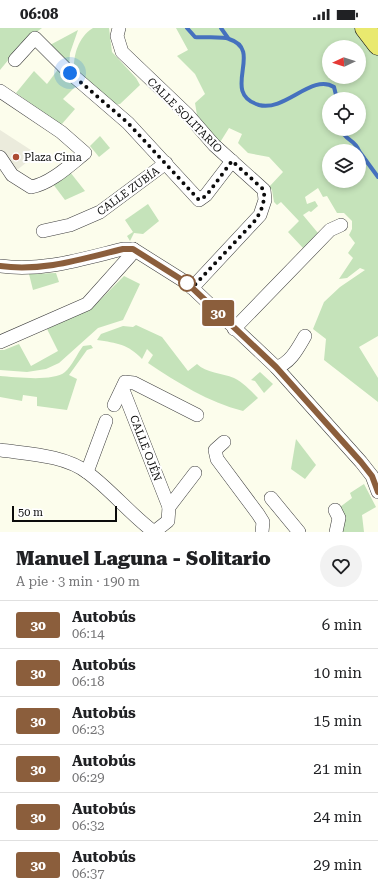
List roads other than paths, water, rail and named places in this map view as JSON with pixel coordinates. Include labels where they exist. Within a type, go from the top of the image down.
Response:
[{"type":"main road","points":[[365,28],[378,45]]},
{"type":"street","name":"CALLE SOLITARIO","points":[[119,28],[117,36],[122,52],[188,115],[214,145],[264,190],[265,200],[260,215],[192,288]]},
{"type":"street","points":[[15,60],[35,38],[70,73],[128,123],[199,200],[206,196],[232,161]]},
{"type":"street","points":[[0,91],[61,132],[84,152],[67,168],[38,186],[31,187],[12,175],[0,157]]},
{"type":"street","name":"CALLE ZUBÍA","points":[[43,231],[70,225],[100,212],[166,163]]},
{"type":"street","points":[[234,329],[330,230],[341,225]]},
{"type":"street","points":[[0,266],[26,268],[46,267],[123,249],[133,249],[164,268],[192,288],[276,367],[361,462],[372,476],[378,492]]},
{"type":"street","points":[[0,342],[87,304],[130,256],[133,249]]},
{"type":"street","points":[[276,367],[282,366],[294,354],[305,336]]},
{"type":"street","points":[[114,405],[124,386],[134,383],[197,415]]},
{"type":"street","name":"CALLE OJÉN","points":[[124,386],[169,507]]},
{"type":"street","points":[[87,472],[106,421]]},
{"type":"street","points":[[220,446],[217,460],[262,527]]},
{"type":"street","points":[[0,450],[56,458],[87,472],[137,520],[154,532],[171,527],[169,507],[195,473]]},
{"type":"street","points":[[271,498],[299,532]]},
{"type":"street","points":[[335,510],[339,518],[336,532]]},
{"type":"waterway","points":[[187,28],[195,37],[226,38],[239,45],[243,52],[244,62],[241,82],[242,91],[248,99],[259,105],[269,106],[279,103],[307,88],[317,85],[326,84],[334,87],[335,92]]},
{"type":"waterway","points":[[221,28],[228,38]]},
{"type":"waterway","points":[[345,136],[355,144]]},
{"type":"waterway","points":[[366,161],[378,177]]},
{"type":"place","name":"Plaza Cima","points":[[16,157]]}]
